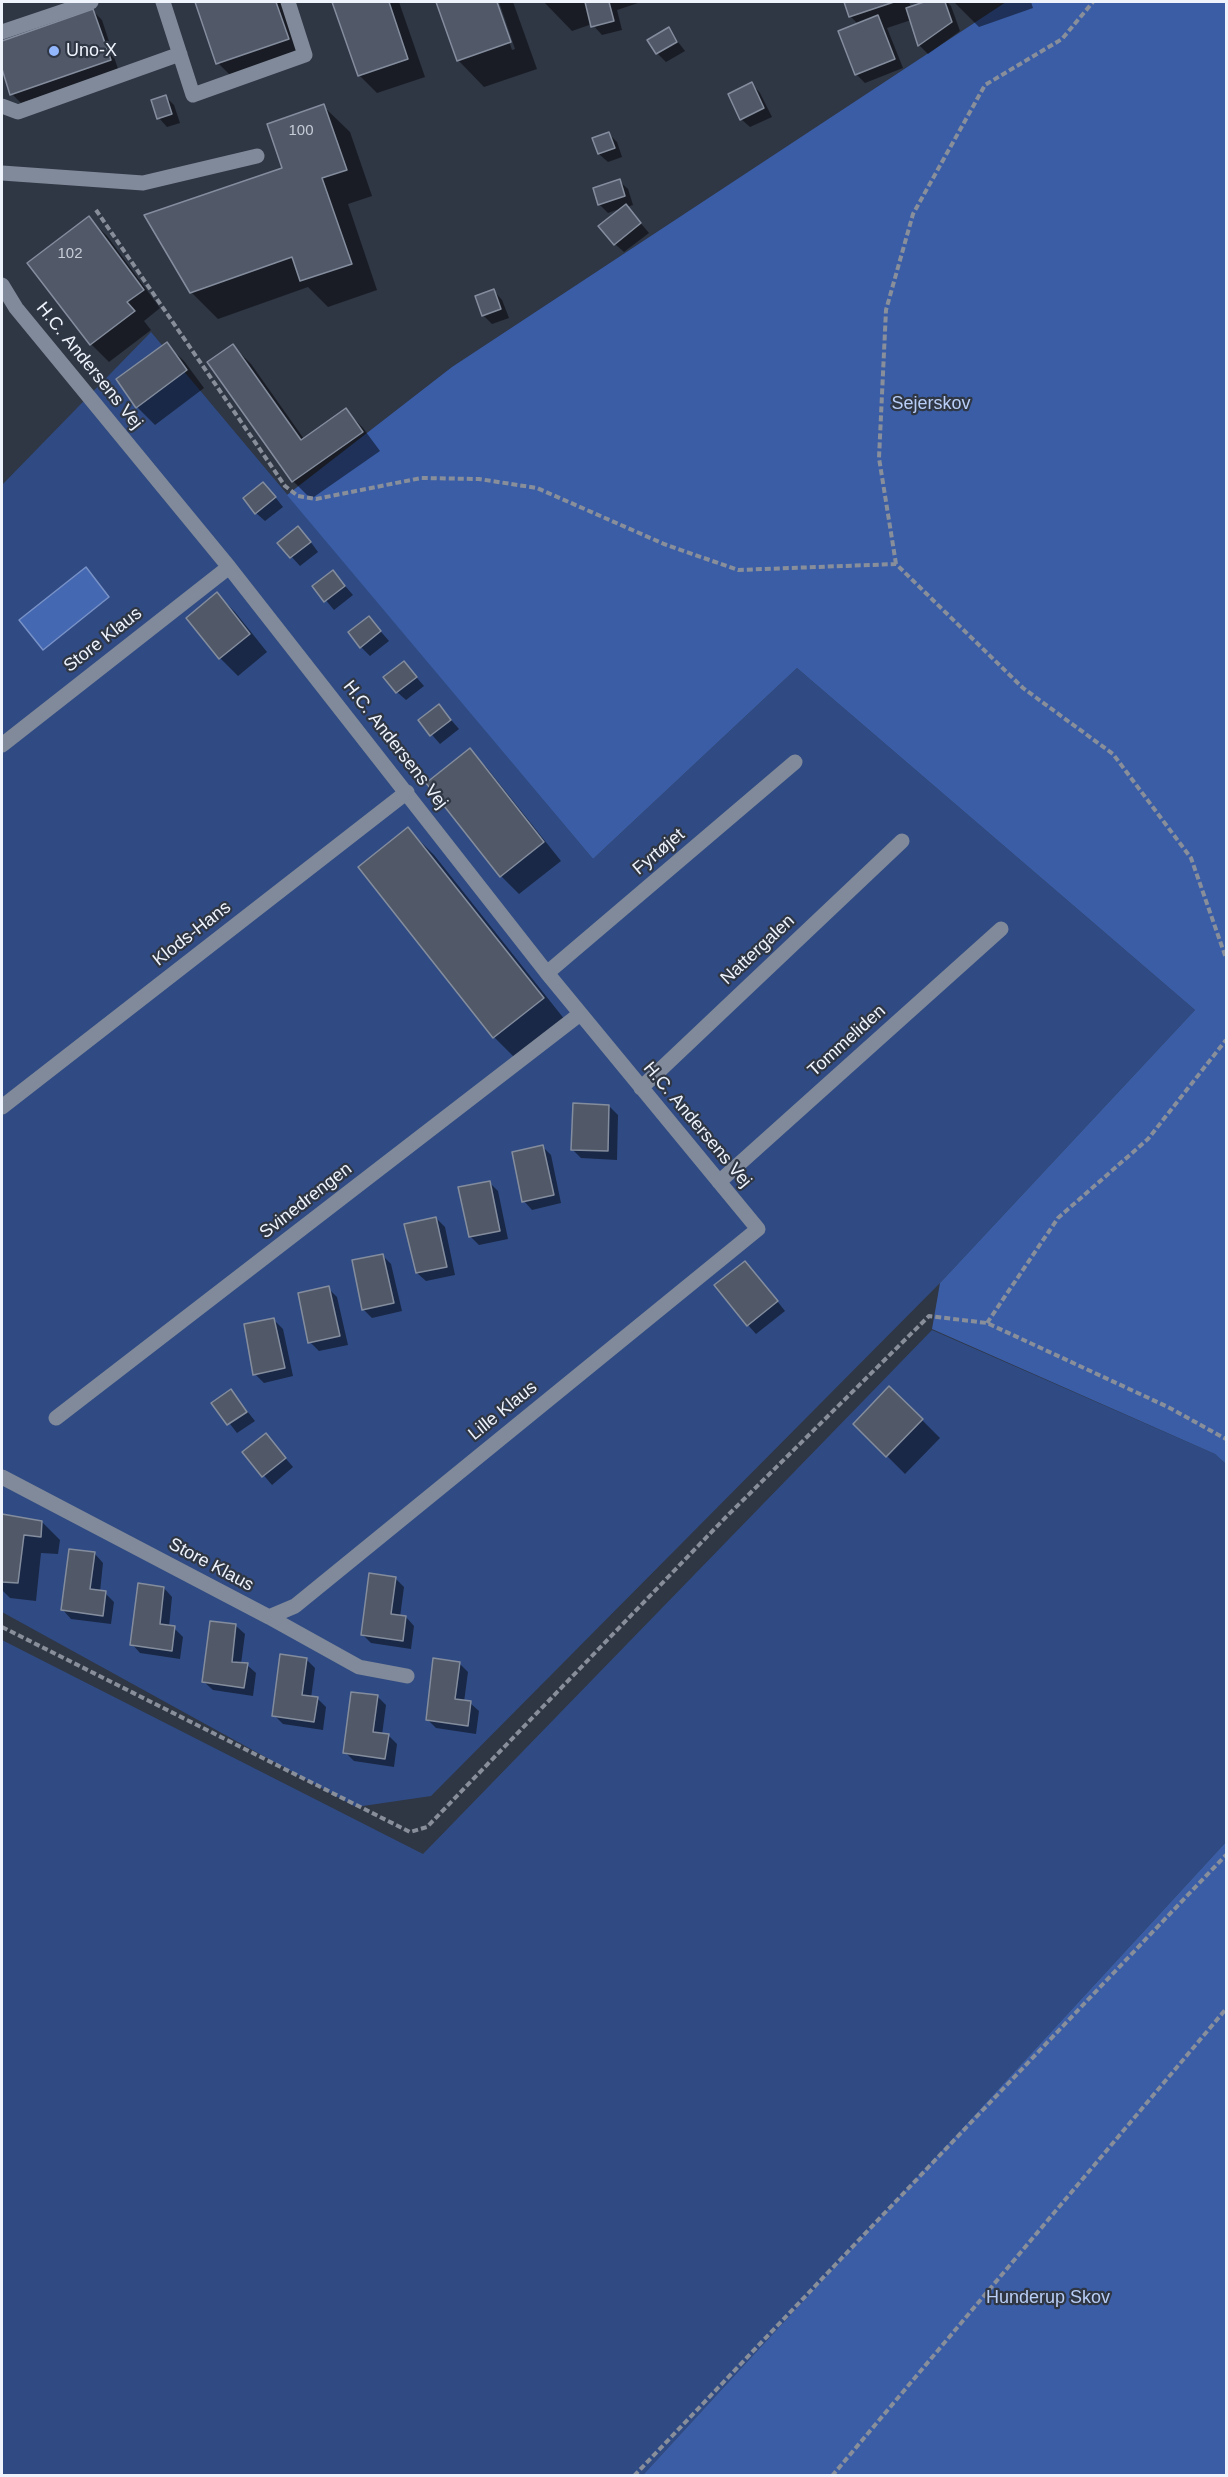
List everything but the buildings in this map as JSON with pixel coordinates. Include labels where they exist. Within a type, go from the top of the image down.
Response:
[{"type":"lane","points":[[2,32],[91,2]]},
{"type":"lane","points":[[163,2],[193,95],[305,55],[288,2]]},
{"type":"lane","points":[[2,106],[18,112],[180,54]]},
{"type":"lane","points":[[2,173],[143,183],[257,156]]},
{"type":"lane","name":"H.C. Andersens Vej","points":[[2,285],[9,311],[229,567],[547,973],[758,1229]]},
{"type":"lane","name":"Store Klaus","points":[[2,745],[229,567]]},
{"type":"lane","name":"Fyrtøjet","points":[[547,973],[795,762]]},
{"type":"lane","name":"Klods-Hans","points":[[2,1107],[407,792]]},
{"type":"lane","name":"Nattergalen","points":[[641,1088],[902,841]]},
{"type":"lane","name":"Tommeliden","points":[[719,1182],[1001,929]]},
{"type":"lane","name":"Svinedrengen","points":[[56,1418],[580,1014]]},
{"type":"lane","name":"Lille Klaus","points":[[268,1617],[295,1605],[758,1229]]},
{"type":"lane","name":"Store Klaus","points":[[2,1477],[359,1667],[407,1676]]},
{"type":"path","points":[[1093,2],[1062,39],[985,85],[913,214],[886,310],[879,458],[896,564],[1023,688],[1113,754],[1191,858],[1227,958]]},
{"type":"path","points":[[94,207],[285,486],[298,496],[316,499],[421,478],[479,479],[537,488],[664,544],[738,570],[896,564]]},
{"type":"path","points":[[987,1323],[1058,1218],[1148,1139],[1227,1040]]},
{"type":"path","points":[[2,1627],[410,1832],[427,1827],[726,1517],[928,1316],[987,1323],[1168,1407],[1227,1439]]},
{"type":"path","points":[[634,2475],[1227,1855]]},
{"type":"path","points":[[832,2475],[1227,2009]]},
{"type":"shaded area","points":[[151,332],[593,859],[797,668],[1195,1010],[940,1283],[431,1796],[356,1807],[2,1612],[2,485]]},
{"type":"shaded area","points":[[86,567],[109,597],[43,650],[19,620]]},
{"type":"shaded area","points":[[932,1330],[1215,1454],[1226,1464],[1226,1842],[643,2475],[2,2475],[2,1640],[423,1854]]},
{"type":"green space","name":"Sejerskov","points":[[1006,2],[1226,2],[1226,1464],[1215,1454],[932,1329],[940,1283],[1195,1010],[797,668],[593,859],[287,495],[452,367]]},
{"type":"green space","name":"Hunderup Skov","points":[[1226,1842],[1226,2475],[643,2475]]},
{"type":"place","name":"Uno-X","points":[[54,51]]}]
